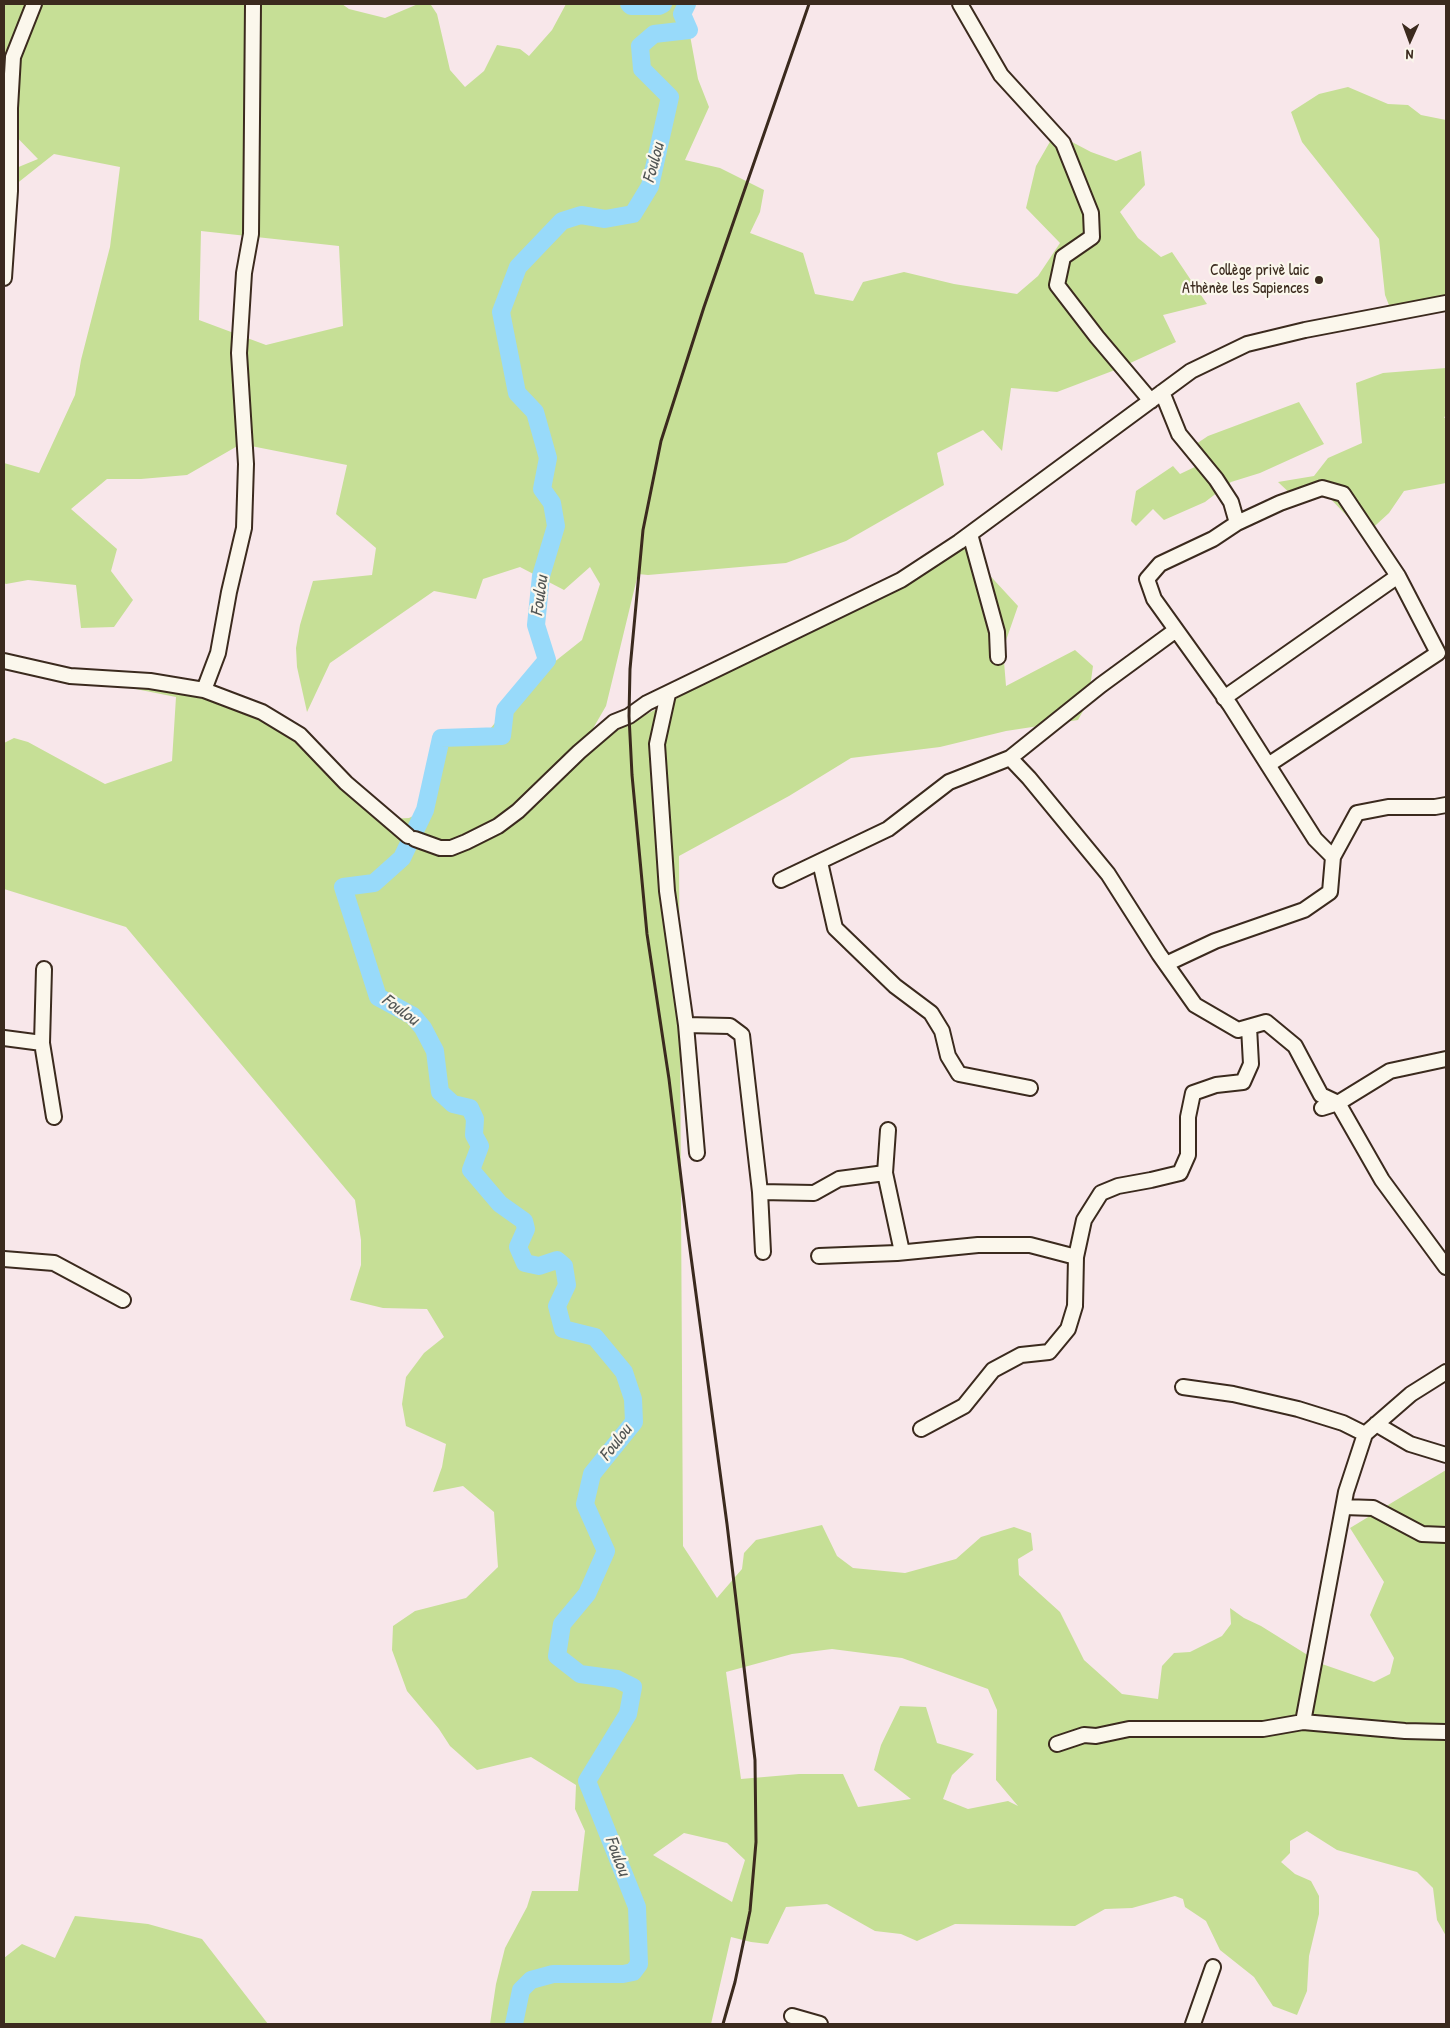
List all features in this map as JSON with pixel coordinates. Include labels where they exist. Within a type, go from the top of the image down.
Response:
[{"type":"street","points":[[4,278],[10,192],[10,108],[13,57],[34,4]]},
{"type":"street","points":[[204,690],[218,653],[229,592],[244,528],[246,464],[239,353],[244,273],[251,234],[252,4]]},
{"type":"street","points":[[960,4],[1001,74],[1063,143],[1091,213],[1092,237],[1063,257],[1057,285],[1097,337],[1157,397],[1179,434],[1231,502],[1237,523]]},
{"type":"street","points":[[4,661],[70,676],[150,681],[204,690],[262,712],[300,735],[346,783],[412,838],[440,848],[450,848],[498,826],[518,811],[579,752],[614,722],[629,716],[647,703],[901,580],[970,534],[1191,371],[1247,344],[1305,330],[1446,303]]},
{"type":"street","points":[[1268,765],[1438,653],[1398,576],[1343,494],[1322,488],[1280,503],[1237,523],[1213,538],[1160,564],[1147,579],[1154,600],[1224,698],[1315,839],[1333,857]]},
{"type":"street","points":[[970,534],[997,632],[998,657]]},
{"type":"street","points":[[1224,698],[1398,576]]},
{"type":"street","points":[[780,880],[888,829],[949,782],[1010,758],[1176,630]]},
{"type":"street","points":[[668,694],[657,744],[667,891],[686,1025],[697,1153]]},
{"type":"street","points":[[1010,758],[1029,778],[1108,874],[1195,1005],[1238,1030],[1266,1022],[1294,1046],[1321,1096],[1338,1103],[1382,1180],[1446,1268]]},
{"type":"street","points":[[1166,964],[1215,941],[1304,910],[1330,892],[1333,857],[1357,813],[1388,807],[1435,807],[1446,805]]},
{"type":"street","points":[[820,862],[835,928],[860,954],[896,986],[931,1013],[942,1032],[948,1056],[959,1074],[1030,1088]]},
{"type":"street","points":[[44,969],[42,1043],[54,1118]]},
{"type":"street","points":[[686,1025],[730,1026],[742,1035],[760,1192],[764,1252]]},
{"type":"street","points":[[921,1429],[964,1406],[993,1370],[1021,1355],[1049,1352],[1068,1329],[1075,1306],[1076,1257],[1084,1220],[1101,1192],[1118,1186],[1180,1173],[1188,1154],[1188,1117],[1192,1094],[1216,1085],[1243,1082],[1251,1064],[1249,1027]]},
{"type":"street","points":[[4,1038],[42,1043]]},
{"type":"street","points":[[1322,1108],[1338,1103],[1390,1071],[1446,1060]]},
{"type":"street","points":[[888,1130],[885,1173],[902,1252]]},
{"type":"street","points":[[760,1192],[814,1193],[839,1179],[885,1173]]},
{"type":"street","points":[[819,1256],[902,1252],[978,1245],[1030,1244],[1076,1257]]},
{"type":"street","points":[[4,1259],[54,1263],[123,1300]]},
{"type":"street","points":[[1303,1722],[1346,1492],[1365,1434],[1412,1394],[1446,1372]]},
{"type":"street","points":[[1183,1387],[1232,1394],[1298,1409],[1342,1422],[1365,1434]]},
{"type":"street","points":[[1376,1424],[1410,1444],[1446,1455]]},
{"type":"street","points":[[1344,1507],[1373,1508],[1422,1534],[1446,1535]]},
{"type":"street","points":[[1057,1744],[1084,1735],[1096,1736],[1128,1729],[1264,1729],[1303,1722],[1405,1731],[1446,1732]]},
{"type":"street","points":[[1193,2024],[1214,1967]]},
{"type":"street","points":[[792,2016],[820,2024]]},
{"type":"green space","points":[[4,4],[342,4],[349,9],[385,18],[418,4],[431,5],[437,14],[450,70],[465,87],[484,71],[497,45],[520,49],[529,56],[552,30],[566,4],[658,6],[663,4],[687,4],[682,14],[689,30],[698,79],[709,107],[685,160],[720,168],[764,190],[760,212],[750,233],[803,253],[815,294],[853,301],[863,282],[904,272],[954,284],[1017,294],[1038,276],[1060,243],[1026,208],[1036,166],[1055,133],[1091,152],[1116,161],[1141,151],[1145,185],[1120,212],[1138,238],[1161,257],[1172,252],[1207,304],[1163,315],[1176,342],[1115,370],[1057,392],[1011,388],[1002,451],[983,430],[937,453],[944,485],[846,541],[786,563],[648,575],[638,574],[606,706],[580,751],[959,542],[1018,606],[1003,649],[1006,686],[1075,650],[1093,666],[1088,702],[1078,720],[1006,731],[940,747],[851,758],[789,796],[679,856],[683,1546],[717,1598],[742,1569],[744,1553],[756,1540],[822,1525],[837,1556],[853,1568],[905,1573],[956,1559],[981,1537],[1014,1527],[1031,1533],[1033,1550],[1018,1559],[1019,1575],[1060,1612],[1084,1660],[1122,1694],[1158,1699],[1162,1666],[1174,1653],[1190,1652],[1222,1636],[1231,1624],[1230,1608],[1322,1664],[1374,1682],[1390,1674],[1394,1658],[1370,1615],[1384,1582],[1350,1528],[1446,1470],[1446,1936],[1437,1920],[1433,1888],[1417,1872],[1337,1850],[1307,1831],[1290,1841],[1290,1853],[1281,1862],[1295,1874],[1311,1881],[1319,1896],[1319,1914],[1309,1956],[1307,1991],[1297,2015],[1273,2006],[1254,1977],[1220,1950],[1206,1921],[1185,1907],[1183,1899],[1175,1896],[1132,1908],[1105,1909],[1075,1926],[955,1924],[917,1941],[901,1934],[875,1931],[827,1904],[786,1907],[768,1944],[731,1937],[711,2024],[490,2024],[496,1984],[505,1948],[527,1907],[532,1891],[578,1891],[585,1831],[575,1809],[576,1785],[531,1757],[477,1770],[450,1746],[439,1729],[407,1691],[392,1650],[393,1626],[415,1611],[466,1598],[498,1567],[494,1512],[463,1486],[433,1492],[442,1467],[446,1444],[406,1426],[402,1404],[406,1377],[424,1353],[444,1337],[427,1309],[383,1308],[350,1300],[361,1265],[361,1240],[355,1200],[126,927],[4,889],[4,743],[14,738],[28,742],[105,784],[172,761],[176,697],[70,676],[204,690],[300,735],[390,819],[409,818],[425,810],[441,738],[462,732],[490,729],[547,660],[553,663],[582,640],[600,584],[590,567],[564,590],[520,567],[483,579],[476,599],[434,591],[330,663],[307,712],[297,667],[296,648],[300,625],[313,581],[372,575],[376,548],[336,514],[347,465],[241,444],[187,475],[141,479],[107,479],[71,509],[117,549],[111,571],[133,600],[114,627],[81,628],[76,585],[28,580],[4,583],[4,463],[39,473],[75,395],[81,360],[110,247],[120,167],[54,154],[15,185],[4,173],[38,159],[4,124]],"holes":[[[201,231],[339,246],[343,326],[266,345],[199,320]],[[832,1649],[902,1658],[988,1689],[997,1710],[996,1780],[1018,1806],[1008,1801],[968,1809],[943,1799],[952,1775],[974,1754],[937,1743],[926,1707],[900,1706],[881,1745],[874,1770],[911,1799],[858,1807],[843,1774],[799,1774],[741,1779],[726,1672],[792,1654]],[[684,1833],[727,1843],[745,1860],[732,1902],[653,1855]]]},
{"type":"green space","points":[[1348,87],[1388,104],[1408,105],[1421,115],[1446,120],[1446,303],[1392,313],[1385,295],[1379,239],[1302,142],[1291,112],[1319,94]]},
{"type":"green space","points":[[1446,368],[1446,414],[1444,418],[1446,418],[1446,483],[1404,491],[1389,513],[1365,535],[1326,494],[1296,499],[1278,482],[1314,476],[1328,458],[1362,443],[1356,383],[1383,373]]},
{"type":"green space","points":[[1299,402],[1324,444],[1260,473],[1231,482],[1205,502],[1164,520],[1153,509],[1136,526],[1131,521],[1136,491],[1173,466],[1180,474],[1201,464],[1193,446],[1208,436]]},
{"type":"green space","points":[[75,1916],[148,1924],[202,1939],[268,2024],[4,2024],[4,1958],[22,1944],[55,1958]]},
{"type":"waterway","name":"Foulou","points":[[629,4],[631,6],[659,6],[663,4]]},
{"type":"waterway","name":"Foulou","points":[[514,2024],[521,1990],[531,1980],[553,1974],[623,1974],[633,1972],[639,1964],[637,1907],[587,1781],[628,1714],[633,1687],[617,1679],[580,1674],[557,1656],[562,1624],[587,1594],[606,1551],[585,1504],[592,1474],[634,1422],[633,1399],[624,1372],[595,1337],[563,1329],[557,1306],[567,1285],[564,1266],[557,1260],[539,1266],[525,1263],[518,1247],[526,1229],[524,1221],[500,1204],[471,1170],[480,1146],[474,1135],[475,1119],[470,1108],[453,1104],[440,1092],[435,1051],[423,1028],[413,1016],[378,997],[343,887],[374,883],[402,858],[425,810],[441,738],[502,736],[505,710],[547,660],[536,625],[541,576],[556,526],[552,503],[542,489],[548,458],[535,412],[517,393],[501,312],[518,267],[562,221],[581,215],[605,219],[633,214],[650,186],[670,97],[642,69],[640,46],[654,34],[689,30],[682,14],[687,4]]},
{"type":"railway","points":[[723,2024],[735,1982],[750,1911],[756,1842],[755,1760],[727,1524],[669,1079],[647,934],[632,775],[629,716],[630,669],[643,530],[661,441],[704,307],[809,4]]},
{"type":"place","name":"Collège privè laic Athènèe les Sapiences","points":[[1319,280]]}]
